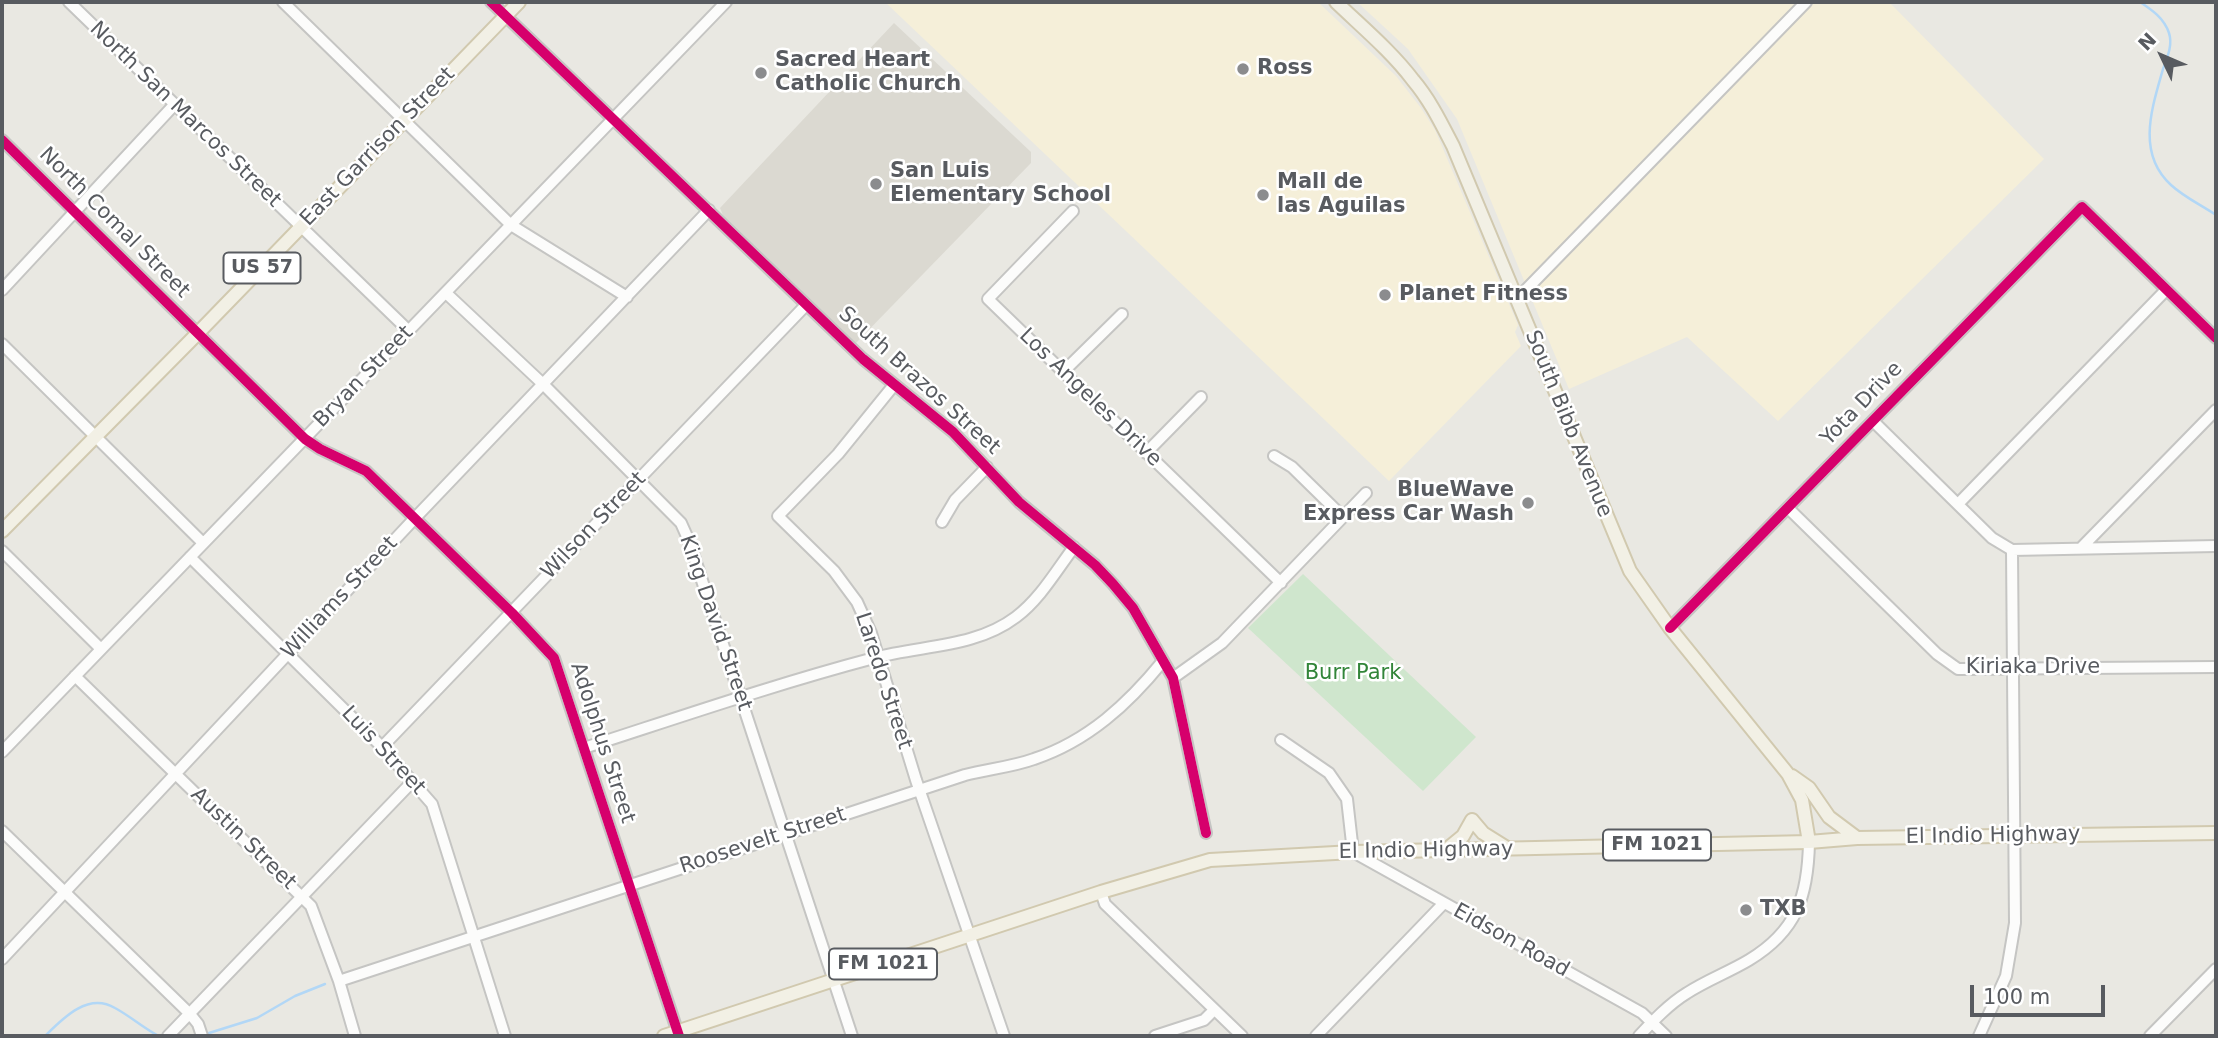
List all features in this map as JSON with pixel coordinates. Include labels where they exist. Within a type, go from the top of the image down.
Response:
[{"type":"main road","name":"East Garrison Street","points":[[2,531],[96,438],[519,2]]},
{"type":"main road","name":"South Bibb Avenue","points":[[1336,2],[1387,50],[1413,79],[1432,106],[1453,146],[1619,548],[1642,591],[1788,774],[1802,800],[1809,842]]},
{"type":"main road","points":[[1788,774],[1809,788],[1829,817],[1857,838]]},
{"type":"main road","points":[[1446,850],[1463,836],[1472,820],[1483,833],[1509,849]]},
{"type":"main road","name":"El Indio Highway","points":[[664,1036],[679,1034],[1101,892],[1210,860],[1353,852],[1809,842],[1857,838],[2216,833]]},
{"type":"street","name":"North San Marcos Street","points":[[69,2],[409,331]]},
{"type":"street","points":[[283,2],[511,225],[627,297]]},
{"type":"street","name":"South Brazos Street","points":[[491,2],[863,359],[953,432],[1018,502],[1074,547],[1113,584],[1133,608],[1172,678],[1206,833]]},
{"type":"street","name":"Bryan Street","points":[[2,752],[726,2]]},
{"type":"street","points":[[1517,299],[1806,2]]},
{"type":"street","points":[[2,290],[175,104]]},
{"type":"street","name":"North Comal Street","points":[[2,140],[306,439]]},
{"type":"street","name":"Yota Drive","points":[[1670,628],[2082,207],[2166,290]]},
{"type":"street","name":"Williams Street","points":[[2,959],[415,518],[544,386],[709,210]]},
{"type":"street","name":"Los Angeles Drive","points":[[1073,211],[988,299],[1281,583]]},
{"type":"street","points":[[1958,504],[2166,290],[2216,338]]},
{"type":"street","name":"King David Street","points":[[446,293],[681,523],[852,1036]]},
{"type":"street","name":"Wilson Street","points":[[382,747],[806,305]]},
{"type":"street","points":[[1063,372],[1122,314]]},
{"type":"street","points":[[2,344],[203,543]]},
{"type":"street","name":"Laredo Street","points":[[894,385],[838,454],[778,516],[834,571],[857,602],[871,633],[920,789],[1004,1036]]},
{"type":"street","points":[[1146,453],[1201,397]]},
{"type":"street","points":[[2082,547],[2216,410]]},
{"type":"street","points":[[1873,421],[1992,538],[2012,550],[2216,546]]},
{"type":"street","name":"Adolphus Street","points":[[306,439],[320,449],[366,471],[512,613],[554,659],[679,1034]]},
{"type":"street","points":[[1275,456],[1292,467],[1343,517]]},
{"type":"street","points":[[942,522],[955,500],[987,467]]},
{"type":"street","points":[[1172,678],[1222,643],[1366,493]]},
{"type":"street","name":"Kiriaka Drive","points":[[1788,508],[1949,665],[1958,669],[2216,667]]},
{"type":"street","points":[[584,748],[740,697],[877,657],[975,638],[1016,617],[1040,594],[1074,547]]},
{"type":"street","points":[[1979,1036],[2006,976],[2015,923],[2012,550]]},
{"type":"street","points":[[2,551],[101,649]]},
{"type":"street","name":"Luis Street","points":[[190,557],[382,747],[432,804],[505,1036]]},
{"type":"street","name":"Roosevelt Street","points":[[339,981],[920,789],[1034,759],[1067,745],[1101,725],[1163,661]]},
{"type":"street","name":"Austin Street","points":[[75,676],[311,906],[339,981],[355,1036]]},
{"type":"street","points":[[1281,740],[1304,753],[1329,773],[1347,799],[1353,852]]},
{"type":"street","points":[[169,1036],[413,781]]},
{"type":"street","points":[[2,831],[190,1014],[198,1024],[202,1036]]},
{"type":"street","points":[[1639,1036],[1685,993],[1749,960],[1774,943],[1789,925],[1805,892],[1809,842]]},
{"type":"street","name":"Eidson Road","points":[[1353,852],[1642,1013],[1665,1036]]},
{"type":"street","points":[[1101,892],[1105,904],[1242,1036]]},
{"type":"street","points":[[1316,1036],[1443,904]]},
{"type":"street","points":[[2150,1036],[2216,969]]},
{"type":"street","points":[[1155,1036],[1204,1020],[1214,1010]]},
{"type":"shaded area","points":[[885,2],[1318,2],[1396,76],[1435,130],[1518,325],[1515,332],[1521,346],[1389,481]]},
{"type":"shaded area","points":[[1357,2],[1889,2],[2044,159],[1778,421],[1687,337],[1569,389],[1457,119],[1408,49]]},
{"type":"shaded area","name":"San Luis Elementary School","points":[[894,23],[1031,152],[1031,163],[856,343],[723,215],[720,208]]},
{"type":"green space","name":"Burr Park","points":[[1303,574],[1476,737],[1423,791],[1248,628]]},
{"type":"waterway","points":[[2140,2],[2161,19],[2170,38],[2169,51],[2151,114],[2150,145],[2153,159],[2171,185],[2216,215]]},
{"type":"waterway","points":[[209,1033],[257,1018],[295,996],[325,984]]},
{"type":"waterway","points":[[45,1036],[77,1009],[95,1003],[115,1008],[157,1035]]},
{"type":"cycle path","points":[[491,2],[863,359],[953,432],[1019,502],[1095,565],[1113,584],[1133,608],[1173,678],[1206,833]]},
{"type":"cycle path","points":[[2,140],[305,439],[366,471],[512,613],[554,658],[679,1036]]},
{"type":"cycle path","points":[[1670,628],[2082,207],[2216,338]]},
{"type":"place","name":"Ross","points":[[1243,69]]},
{"type":"place","name":"Sacred Heart Catholic Church","points":[[761,73]]},
{"type":"place","name":"San Luis Elementary School","points":[[876,184]]},
{"type":"place","name":"Mall de las Aguilas","points":[[1263,195]]},
{"type":"place","name":"Planet Fitness","points":[[1385,295]]},
{"type":"place","name":"BlueWave Express Car Wash","points":[[1528,503]]},
{"type":"place","name":"TXB","points":[[1746,910]]}]
